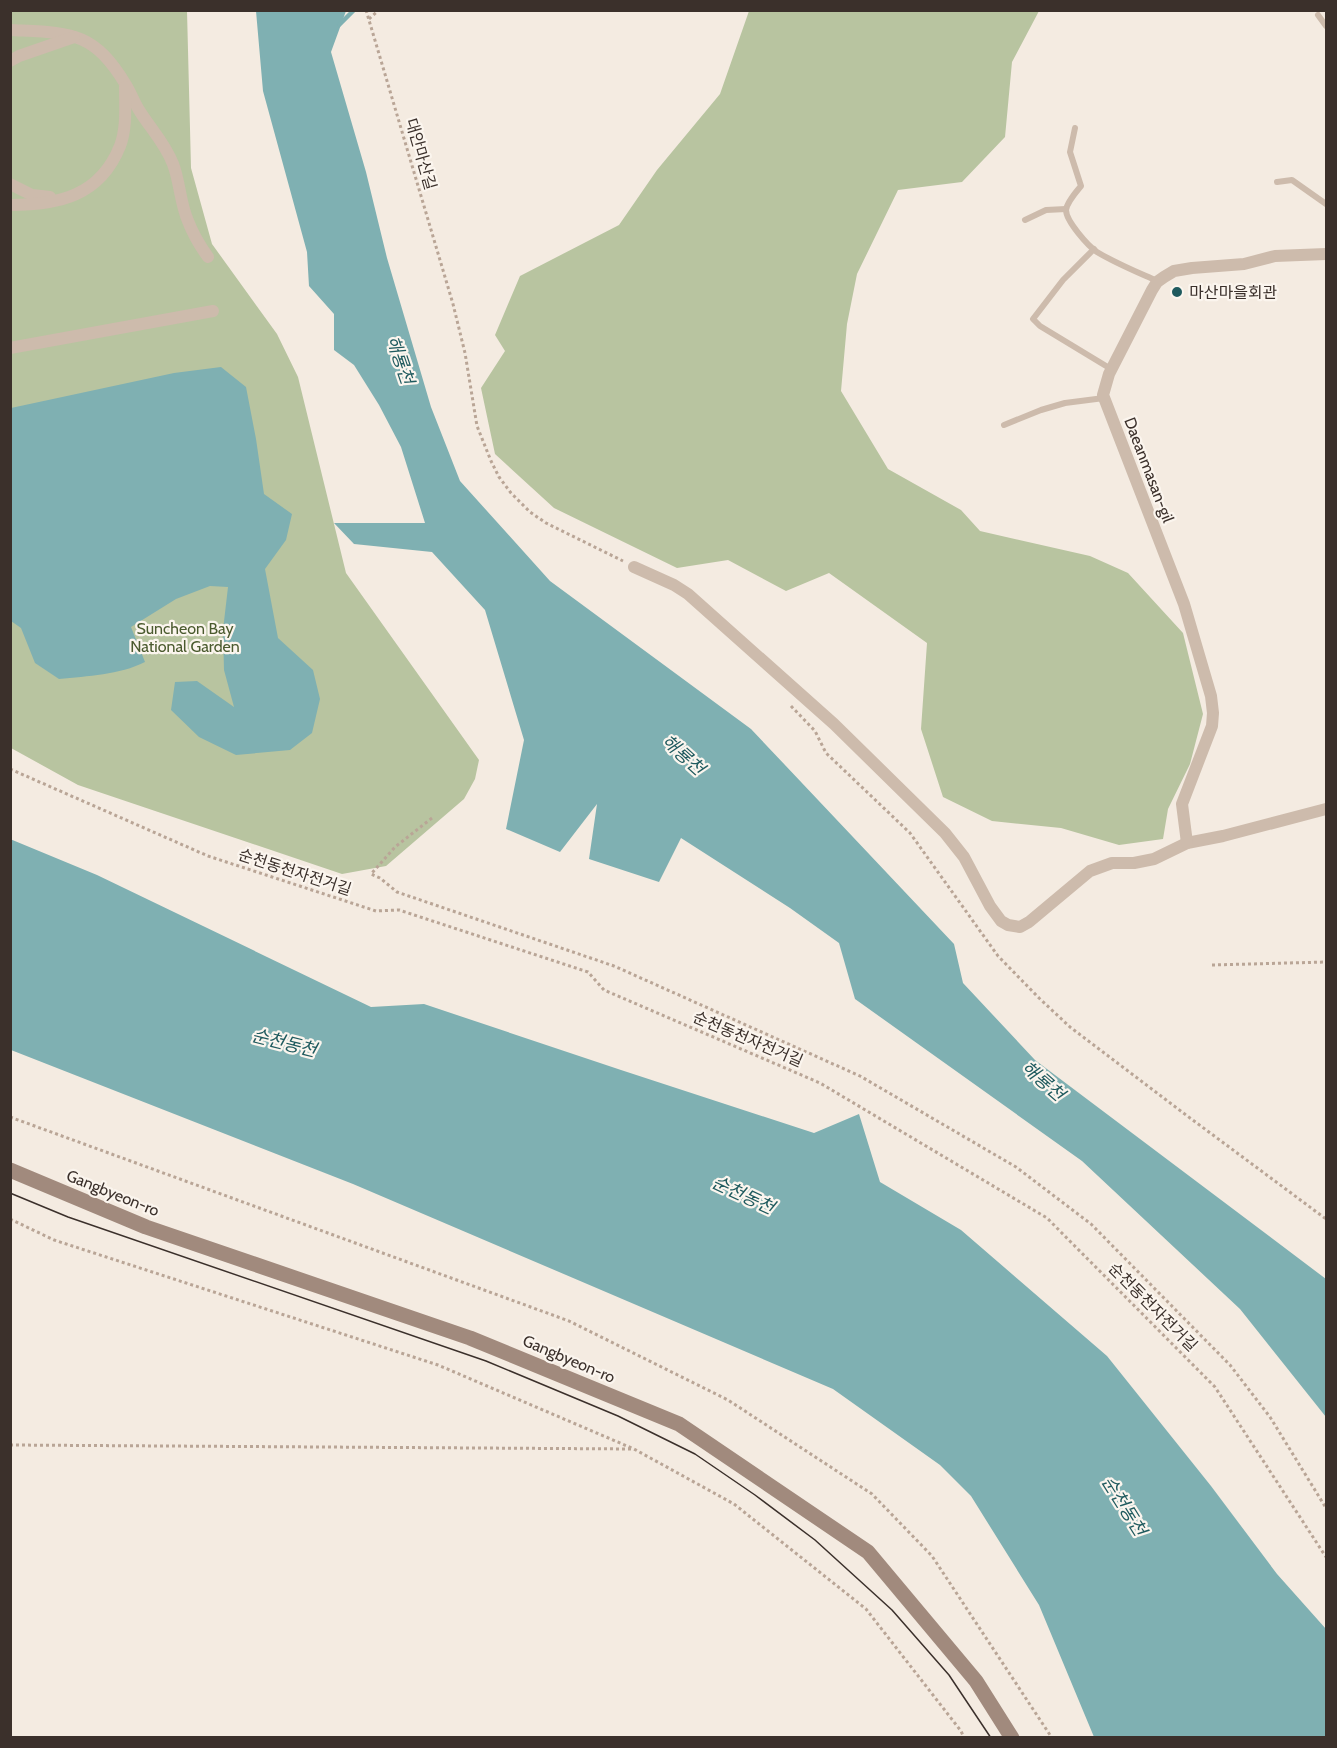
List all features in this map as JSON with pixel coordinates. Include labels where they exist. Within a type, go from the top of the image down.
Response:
[{"type":"street","points":[[10,30],[77,36],[88,41],[104,55],[126,84],[139,110],[161,140],[172,162],[187,220],[208,257]]},
{"type":"street","points":[[10,61],[77,36]]},
{"type":"street","points":[[10,205],[30,205],[64,199],[89,189],[98,180],[120,146],[126,84]]},
{"type":"street","points":[[10,184],[32,195],[55,198],[72,196]]},
{"type":"street","points":[[1104,398],[1112,369],[1157,282],[1174,271],[1192,268],[1244,264],[1275,256],[1326,254]]},
{"type":"street","points":[[10,348],[213,311]]},
{"type":"street","name":"Daeanmasan-gil","points":[[1104,398],[1184,604],[1211,696],[1212,726],[1182,804],[1187,843]]},
{"type":"street","points":[[634,567],[688,594],[834,723],[945,833],[964,857],[990,906],[1001,921],[1008,925],[1020,927],[1029,922],[1090,871],[1112,863],[1134,863],[1154,859],[1187,843],[1246,831],[1326,810]]},
{"type":"street","name":"Gangbyeon-ro","points":[[10,1170],[146,1227],[470,1338],[679,1424],[867,1552],[976,1681],[1012,1737]]},
{"type":"lane","points":[[1317,15],[1326,26]]},
{"type":"lane","points":[[1075,128],[1070,152],[1080,186],[1066,209],[1072,225],[1094,249],[1157,282]]},
{"type":"lane","points":[[1277,182],[1292,180],[1326,204]]},
{"type":"lane","points":[[1025,220],[1046,210],[1066,209]]},
{"type":"lane","points":[[1094,249],[1063,280],[1033,319],[1040,326],[1112,369]]},
{"type":"lane","points":[[1004,424],[1065,403],[1104,398]]},
{"type":"path","points":[[369,19],[379,10]]},
{"type":"path","name":"대안마산길","points":[[366,11],[453,304],[465,353],[477,426],[491,461],[511,493],[530,512],[546,523],[634,567]]},
{"type":"path","points":[[785,700],[815,732],[826,753],[910,833],[998,956],[1039,998],[1070,1027],[1326,1219]]},
{"type":"path","name":"순천동천자전거길","points":[[10,769],[208,856],[376,911],[399,910],[588,972],[604,990],[819,1083],[1037,1212],[1047,1218],[1215,1388],[1326,1557]]},
{"type":"path","points":[[432,818],[394,847],[371,874],[380,878],[397,892],[614,966],[860,1076],[1016,1167],[1091,1224],[1230,1365],[1270,1417],[1326,1508]]},
{"type":"path","points":[[1212,965],[1326,962]]},
{"type":"path","points":[[10,1219],[54,1240],[438,1365],[634,1449],[734,1504],[867,1609],[964,1737]]},
{"type":"path","points":[[10,1445],[634,1449]]},
{"type":"green space","name":"Suncheon Bay National Garden","points":[[10,11],[187,11],[191,168],[212,244],[277,334],[298,377],[346,573],[479,760],[475,779],[464,799],[386,866],[342,874],[78,785],[11,748]]},
{"type":"green space","points":[[749,11],[1039,11],[1012,62],[1005,137],[962,182],[898,190],[857,274],[847,324],[841,391],[888,469],[961,510],[980,531],[1090,556],[1128,573],[1183,633],[1203,714],[1190,764],[1168,809],[1163,839],[1119,845],[1061,828],[992,821],[943,797],[921,729],[927,643],[829,573],[786,591],[728,560],[677,568],[554,508],[495,454],[481,388],[505,351],[495,335],[520,276],[619,225],[657,170],[720,94]]},
{"type":"water","name":"해룡천","points":[[256,11],[346,11],[331,52],[366,172],[387,258],[431,407],[460,481],[550,581],[751,729],[954,944],[963,983],[1035,1060],[1326,1279],[1326,1417],[1240,1309],[1082,1161],[855,999],[839,943],[790,908],[681,838],[659,882],[589,859],[597,804],[560,852],[506,829],[524,740],[485,610],[432,552],[354,544],[334,523],[425,523],[401,447],[354,365],[334,350],[334,314],[309,286],[307,252],[263,91]]},
{"type":"water","points":[[221,367],[246,387],[264,494],[292,514],[286,540],[265,569],[278,638],[313,670],[320,699],[312,733],[290,750],[236,755],[199,737],[171,710],[175,682],[197,681],[234,707],[224,670],[223,630],[228,587],[210,586],[176,599],[131,627],[145,662],[125,670],[103,674],[59,679],[35,663],[21,628],[11,621],[11,408],[174,373]]},
{"type":"water","name":"순천동천","points":[[10,839],[97,875],[371,1007],[424,1004],[814,1133],[859,1114],[880,1182],[961,1230],[1107,1356],[1211,1486],[1277,1574],[1326,1629],[1326,1737],[1094,1737],[1039,1605],[971,1496],[940,1465],[833,1389],[353,1184],[11,1050]]},
{"type":"waterway","points":[[339,25],[354,10]]},
{"type":"tram line","points":[[10,1193],[68,1217],[486,1361],[618,1416],[695,1454],[815,1540],[892,1610],[949,1675],[991,1738]]},
{"type":"place","name":"마산마을회관","points":[[1177,292]]}]
